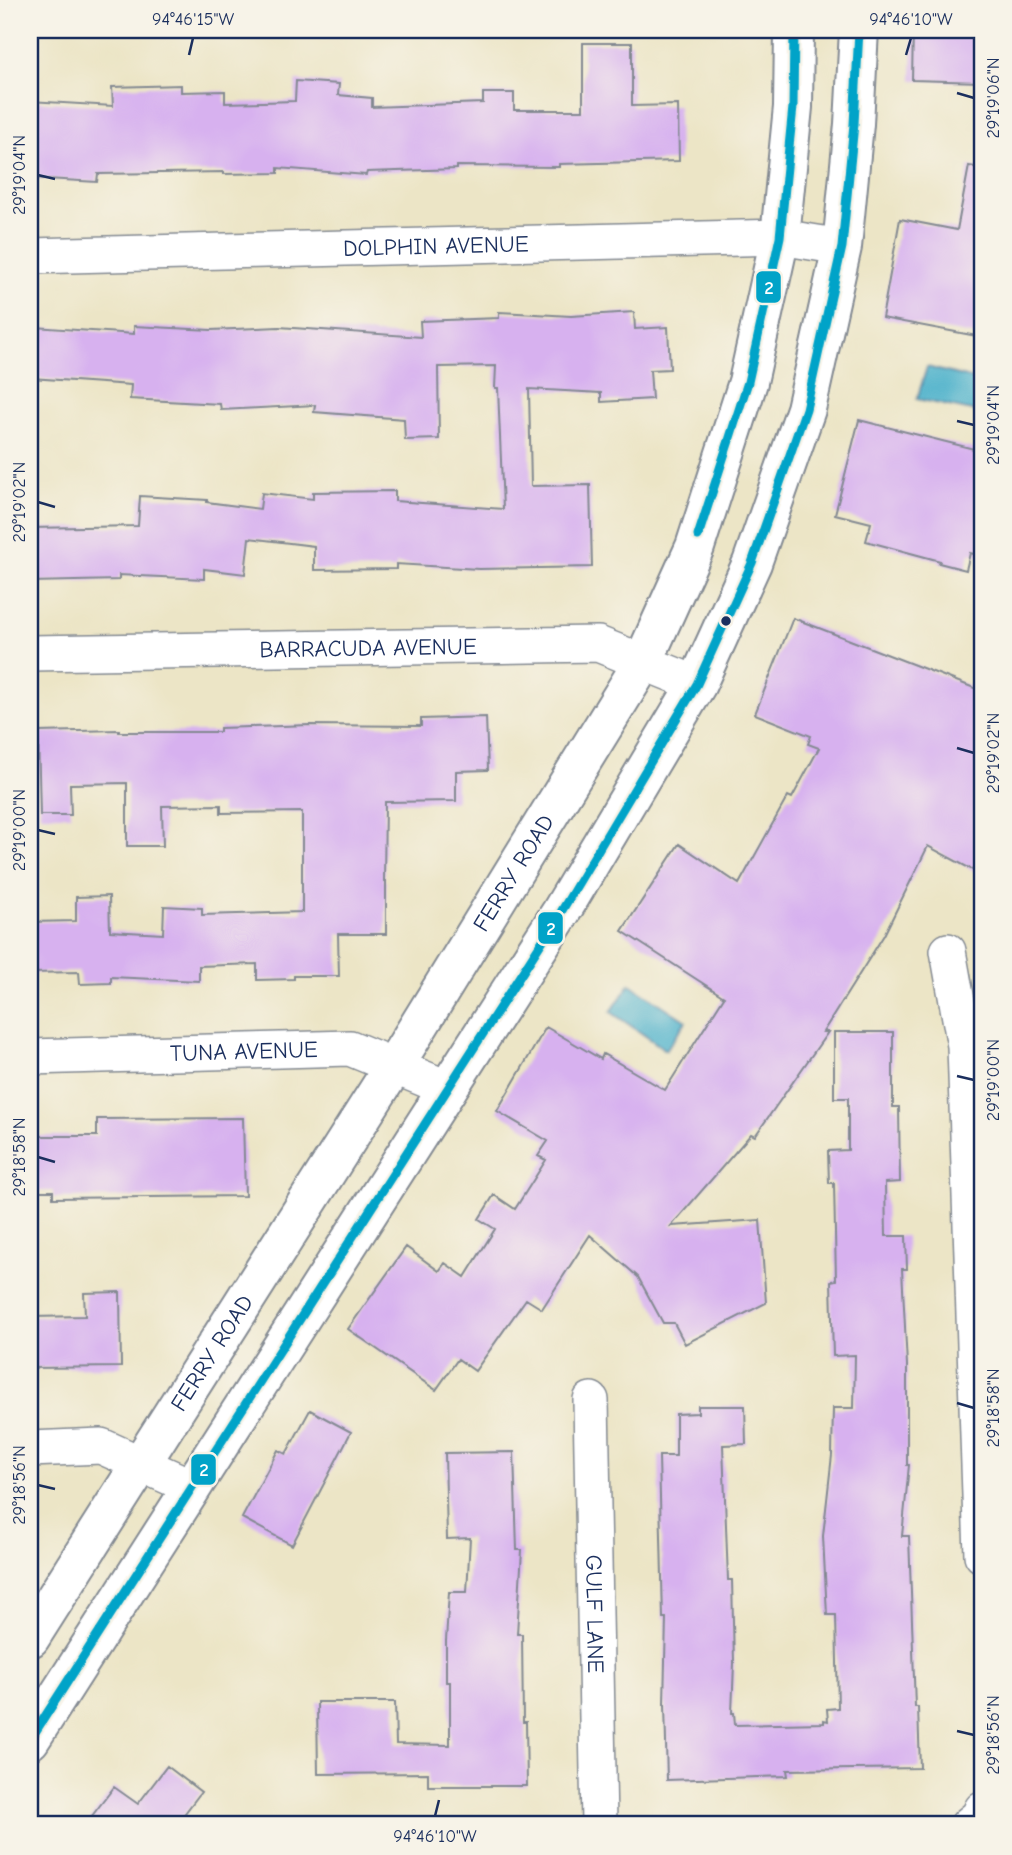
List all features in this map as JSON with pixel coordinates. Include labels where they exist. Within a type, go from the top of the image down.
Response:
[{"type":"main road","name":"FERRY ROAD","points":[[30,1638],[394,1066],[643,662],[695,547],[748,382],[780,237],[793,107],[794,30]]},
{"type":"main road","points":[[30,1740],[561,912],[697,684],[752,563],[806,409],[842,247],[854,124],[859,30]]},
{"type":"street","name":"DOLPHIN AVENUE","points":[[30,256],[780,237],[842,247]]},
{"type":"street","name":"BARRACUDA AVENUE","points":[[30,653],[598,644],[697,684]]},
{"type":"street","points":[[948,951],[965,1046],[982,1555]]},
{"type":"street","name":"TUNA AVENUE","points":[[30,1057],[350,1048],[449,1089]]},
{"type":"street","name":"GULF LANE","points":[[591,1400],[599,1825]]},
{"type":"street","points":[[30,1448],[101,1446],[192,1487]]},
{"type":"water","points":[[927,367],[982,381],[981,413],[917,399]]},
{"type":"water","points":[[630,984],[686,1021],[666,1050],[611,1012]]},
{"type":"building","points":[[913,30],[982,30],[982,82],[912,80]]},
{"type":"building","points":[[583,43],[632,43],[632,106],[678,105],[679,161],[559,164],[559,167],[457,166],[457,169],[367,172],[366,175],[278,168],[278,173],[98,174],[97,182],[30,178],[30,101],[113,106],[112,87],[181,85],[181,92],[225,91],[225,103],[295,101],[296,81],[339,84],[338,95],[372,98],[372,107],[483,103],[483,93],[514,93],[514,110],[583,110]]},
{"type":"building","points":[[969,166],[982,168],[982,337],[882,318],[900,219],[957,230]]},
{"type":"building","points":[[499,312],[571,316],[634,312],[635,329],[668,327],[670,369],[650,370],[652,399],[601,402],[601,393],[529,389],[531,486],[590,485],[592,567],[479,569],[396,564],[396,569],[314,570],[314,546],[249,538],[245,574],[204,569],[204,579],[119,575],[119,580],[30,582],[30,528],[138,526],[140,496],[207,500],[260,509],[262,493],[313,499],[313,492],[395,491],[395,501],[503,509],[496,366],[438,367],[439,439],[405,440],[404,419],[314,412],[315,405],[221,410],[220,404],[130,399],[131,385],[31,378],[35,327],[134,334],[134,326],[211,330],[279,327],[421,337],[420,321],[499,318]]},
{"type":"building","points":[[859,420],[982,451],[982,556],[970,553],[966,570],[866,541],[871,523],[835,514]]},
{"type":"building","points":[[793,618],[982,691],[982,875],[928,846],[884,935],[823,1032],[828,1032],[755,1136],[751,1134],[671,1226],[760,1220],[766,1303],[685,1344],[674,1323],[663,1323],[638,1277],[590,1235],[542,1309],[526,1299],[475,1371],[458,1359],[436,1390],[348,1329],[406,1247],[439,1271],[445,1263],[465,1277],[495,1229],[479,1219],[494,1195],[515,1209],[546,1160],[538,1156],[548,1141],[497,1111],[546,1027],[601,1059],[603,1054],[665,1090],[724,997],[622,931],[679,844],[739,884],[788,796],[792,798],[819,748],[808,744],[811,736],[755,714]]},
{"type":"building","points":[[486,717],[488,770],[456,771],[456,801],[385,802],[386,934],[338,934],[339,976],[294,976],[294,979],[257,980],[257,964],[199,966],[199,981],[111,977],[111,983],[80,984],[79,972],[30,973],[30,922],[76,921],[76,897],[109,896],[110,931],[163,934],[164,906],[202,908],[202,915],[302,912],[302,812],[221,813],[221,805],[162,806],[163,846],[127,846],[127,783],[70,784],[71,815],[40,815],[38,732],[220,732],[220,728],[310,725],[421,726],[421,719]]},
{"type":"building","points":[[834,1032],[893,1032],[893,1107],[899,1107],[900,1182],[885,1183],[886,1236],[906,1236],[907,1269],[902,1269],[909,1465],[902,1536],[909,1536],[915,1707],[918,1707],[920,1768],[787,1770],[788,1776],[667,1780],[664,1704],[666,1618],[663,1618],[659,1456],[676,1456],[676,1414],[698,1413],[698,1406],[745,1406],[746,1444],[723,1445],[728,1580],[732,1580],[732,1713],[735,1725],[824,1723],[824,1720],[828,1721],[827,1709],[838,1708],[836,1615],[827,1615],[823,1536],[832,1455],[833,1408],[854,1408],[855,1355],[833,1356],[831,1281],[836,1280],[834,1183],[829,1183],[828,1151],[848,1150],[848,1098],[834,1098]]},
{"type":"building","points":[[243,1118],[245,1196],[53,1198],[53,1191],[30,1191],[30,1136],[97,1136],[97,1119]]},
{"type":"building","points":[[120,1292],[121,1367],[30,1368],[30,1317],[85,1316],[84,1293]]},
{"type":"building","points":[[310,1410],[351,1432],[292,1545],[242,1518],[278,1450],[286,1454]]},
{"type":"building","points":[[514,1452],[517,1550],[522,1550],[517,1634],[522,1634],[527,1786],[428,1786],[428,1773],[318,1774],[317,1702],[395,1702],[396,1744],[450,1745],[450,1682],[446,1682],[449,1592],[467,1592],[470,1538],[447,1539],[445,1453]]},
{"type":"building","points":[[167,1766],[201,1792],[176,1825],[85,1825],[114,1787],[138,1804]]},
{"type":"transit line","name":"2","points":[[698,536],[748,382],[780,237],[793,107],[794,30]]},
{"type":"transit line","name":"2","points":[[30,1740],[561,912],[697,684],[752,563],[806,409],[842,247],[854,124],[859,30]]}]
